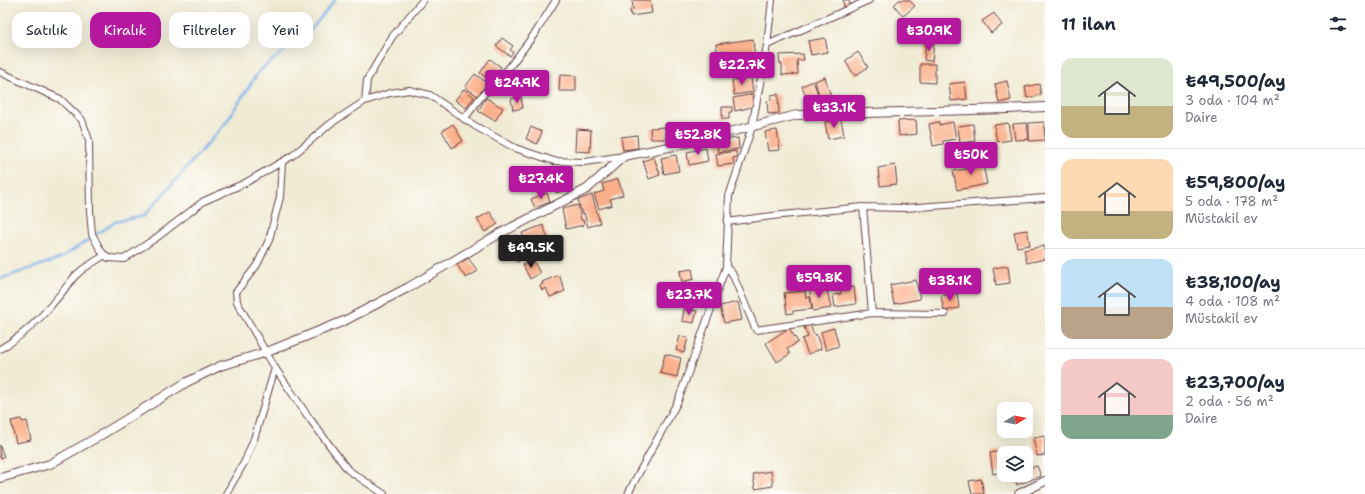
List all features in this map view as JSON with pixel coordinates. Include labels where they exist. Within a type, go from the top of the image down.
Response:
[{"type":"street","points":[[365,101],[367,80],[392,37],[423,0]]},
{"type":"street","points":[[464,119],[480,98],[508,69],[536,32],[556,0]]},
{"type":"street","points":[[628,494],[678,402],[726,267],[729,196],[752,127],[767,45],[772,0]]},
{"type":"street","points":[[767,45],[869,0]]},
{"type":"street","points":[[0,72],[60,98],[82,120],[89,140],[90,211],[92,234],[103,253],[108,258],[124,259],[156,238],[204,201],[245,183],[292,156],[330,124],[365,101],[390,93],[409,90],[430,95],[464,119],[515,148],[554,161],[585,162],[674,146],[797,115],[1045,107]]},
{"type":"street","points":[[0,478],[50,464],[96,438],[187,382],[220,366],[267,352],[344,321],[409,286],[499,234],[587,189],[624,156]]},
{"type":"street","points":[[282,162],[280,197],[269,240],[257,265],[236,292],[237,302],[276,368],[307,415],[348,470],[384,494]]},
{"type":"street","points":[[727,222],[772,216],[863,208],[904,208],[1045,198]]},
{"type":"street","points":[[863,208],[872,313]]},
{"type":"street","points":[[0,349],[36,323],[75,276],[103,253]]},
{"type":"street","points":[[726,267],[732,273],[756,330],[872,313],[945,314]]},
{"type":"street","points":[[226,494],[245,461],[254,439],[276,368]]},
{"type":"street","points":[[1019,494],[1045,481]]},
{"type":"building","points":[[632,0],[650,0],[652,13],[631,16],[630,10],[633,9]]},
{"type":"building","points":[[843,0],[849,0],[850,8],[844,8]]},
{"type":"building","points":[[899,0],[909,0],[915,6],[903,16],[894,5]]},
{"type":"building","points":[[994,13],[1002,25],[991,33],[982,21]]},
{"type":"building","points":[[502,38],[513,46],[510,50],[513,52],[510,56],[496,46]]},
{"type":"building","points":[[825,38],[828,52],[811,55],[808,41]]},
{"type":"building","points":[[753,39],[755,61],[725,64],[723,50],[717,51],[716,44]]},
{"type":"building","points":[[926,42],[934,43],[932,61],[924,60]]},
{"type":"building","points":[[858,52],[868,67],[855,76],[845,61]]},
{"type":"building","points":[[803,54],[804,60],[797,60],[798,74],[782,75],[782,64],[780,64],[779,55]]},
{"type":"building","points":[[490,59],[501,67],[490,81],[480,73]]},
{"type":"building","points":[[920,64],[935,64],[935,83],[920,82]]},
{"type":"building","points":[[475,74],[487,83],[478,96],[465,87]]},
{"type":"building","points":[[560,75],[576,76],[576,91],[559,91]]},
{"type":"building","points":[[825,77],[831,97],[809,106],[802,86],[813,81],[820,99],[815,81]]},
{"type":"building","points":[[751,78],[753,92],[734,95],[732,80]]},
{"type":"building","points":[[1007,81],[1011,100],[999,103],[995,84]]},
{"type":"building","points":[[965,82],[967,99],[951,101],[949,84]]},
{"type":"building","points":[[1039,84],[1041,95],[1027,98],[1025,87]]},
{"type":"building","points":[[464,89],[474,97],[466,108],[455,100]]},
{"type":"building","points":[[753,94],[755,104],[752,105],[752,107],[735,111],[733,98]]},
{"type":"building","points":[[778,94],[779,113],[768,114],[767,101],[771,100],[771,95]]},
{"type":"building","points":[[521,97],[523,108],[513,110],[511,99]]},
{"type":"building","points":[[486,98],[503,108],[495,121],[478,111]]},
{"type":"building","points":[[722,107],[732,107],[732,112],[729,112],[729,119],[722,119]]},
{"type":"building","points":[[841,119],[844,136],[828,139],[825,122]]},
{"type":"building","points":[[916,120],[917,134],[899,136],[898,121]]},
{"type":"building","points":[[939,122],[939,125],[953,122],[956,139],[943,141],[943,144],[933,146],[929,124]]},
{"type":"building","points":[[1044,122],[1045,140],[1029,141],[1029,123]]},
{"type":"building","points":[[1008,123],[1011,140],[997,142],[994,125]]},
{"type":"building","points":[[1027,123],[1029,139],[1015,140],[1013,124]]},
{"type":"building","points":[[453,124],[463,141],[452,148],[442,131]]},
{"type":"building","points":[[973,124],[975,141],[960,143],[958,126]]},
{"type":"building","points":[[531,127],[542,132],[537,144],[526,139]]},
{"type":"building","points":[[666,127],[666,139],[651,139],[650,128]]},
{"type":"building","points":[[576,129],[591,130],[590,152],[575,151]]},
{"type":"building","points":[[777,130],[780,150],[768,151],[765,132]]},
{"type":"building","points":[[637,135],[638,148],[623,150],[621,137]]},
{"type":"building","points":[[738,138],[739,149],[718,152],[717,141]]},
{"type":"building","points":[[706,148],[708,161],[689,165],[687,152]]},
{"type":"building","points":[[736,151],[737,157],[733,158],[734,164],[718,166],[716,154]]},
{"type":"building","points":[[676,155],[679,171],[664,174],[661,158]]},
{"type":"building","points":[[654,157],[660,175],[649,179],[643,161]]},
{"type":"building","points":[[982,160],[987,184],[957,190],[953,171],[967,169],[965,163]]},
{"type":"building","points":[[895,165],[897,184],[880,186],[878,168]]},
{"type":"building","points":[[564,174],[567,190],[556,193],[555,188],[549,189],[546,178]]},
{"type":"building","points":[[618,179],[623,195],[610,199],[612,205],[599,209],[594,194],[604,191],[602,184]]},
{"type":"building","points":[[547,193],[550,202],[535,208],[531,199]]},
{"type":"building","points":[[592,195],[600,223],[588,227],[578,200]]},
{"type":"building","points":[[578,205],[581,220],[583,220],[584,225],[566,229],[562,209]]},
{"type":"building","points":[[490,212],[498,224],[485,232],[477,219]]},
{"type":"building","points":[[543,225],[549,241],[523,251],[519,240],[524,238],[522,233]]},
{"type":"building","points":[[1027,230],[1030,245],[1017,247],[1014,232]]},
{"type":"building","points":[[516,235],[518,239],[515,241],[522,253],[525,251],[528,256],[517,262],[505,241]]},
{"type":"building","points":[[1045,246],[1045,259],[1027,263],[1024,250]]},
{"type":"building","points":[[468,258],[478,271],[466,278],[457,265]]},
{"type":"building","points":[[533,260],[540,273],[530,279],[523,265]]},
{"type":"building","points":[[1008,266],[1010,283],[996,285],[993,268]]},
{"type":"building","points":[[692,269],[694,279],[682,282],[680,271]]},
{"type":"building","points":[[559,275],[565,291],[550,297],[546,288],[542,290],[540,285],[543,284],[542,282]]},
{"type":"building","points":[[916,280],[920,299],[894,304],[890,285]]},
{"type":"building","points":[[812,285],[813,289],[820,288],[820,291],[827,290],[831,308],[813,311],[809,286]]},
{"type":"building","points":[[691,286],[706,288],[705,302],[698,301],[698,306],[690,305]]},
{"type":"building","points":[[854,287],[856,304],[835,307],[833,295],[841,294],[840,289]]},
{"type":"building","points":[[805,291],[806,298],[810,297],[812,309],[793,311],[793,313],[787,314],[784,293]]},
{"type":"building","points":[[957,293],[959,308],[944,311],[941,296]]},
{"type":"building","points":[[738,302],[742,320],[724,323],[720,306]]},
{"type":"building","points":[[684,309],[697,311],[694,323],[682,321]]},
{"type":"building","points":[[810,325],[814,335],[816,334],[821,349],[808,354],[802,339],[808,337],[804,327]]},
{"type":"building","points":[[789,328],[798,342],[787,349],[790,354],[777,362],[766,343]]},
{"type":"building","points":[[834,328],[839,346],[826,350],[821,332]]},
{"type":"building","points":[[680,336],[688,338],[684,353],[676,350]]},
{"type":"building","points":[[665,354],[681,358],[677,377],[660,373]]},
{"type":"building","points":[[21,419],[22,422],[27,421],[31,440],[16,443],[11,421]]},
{"type":"building","points":[[1045,436],[1045,455],[1037,456],[1033,438]]},
{"type":"building","points":[[0,445],[4,457],[0,458]]},
{"type":"building","points":[[997,452],[997,473],[993,474],[990,453]]},
{"type":"building","points":[[1037,466],[1041,476],[1033,479],[1033,467]]},
{"type":"building","points":[[771,471],[773,486],[755,489],[753,474]]},
{"type":"building","points":[[981,479],[984,494],[972,494],[969,481]]},
{"type":"building","points":[[1016,482],[1025,482],[1017,485]]},
{"type":"waterway","points":[[0,279],[61,258],[115,222],[144,216],[225,124],[259,71],[310,31],[335,0]]}]
